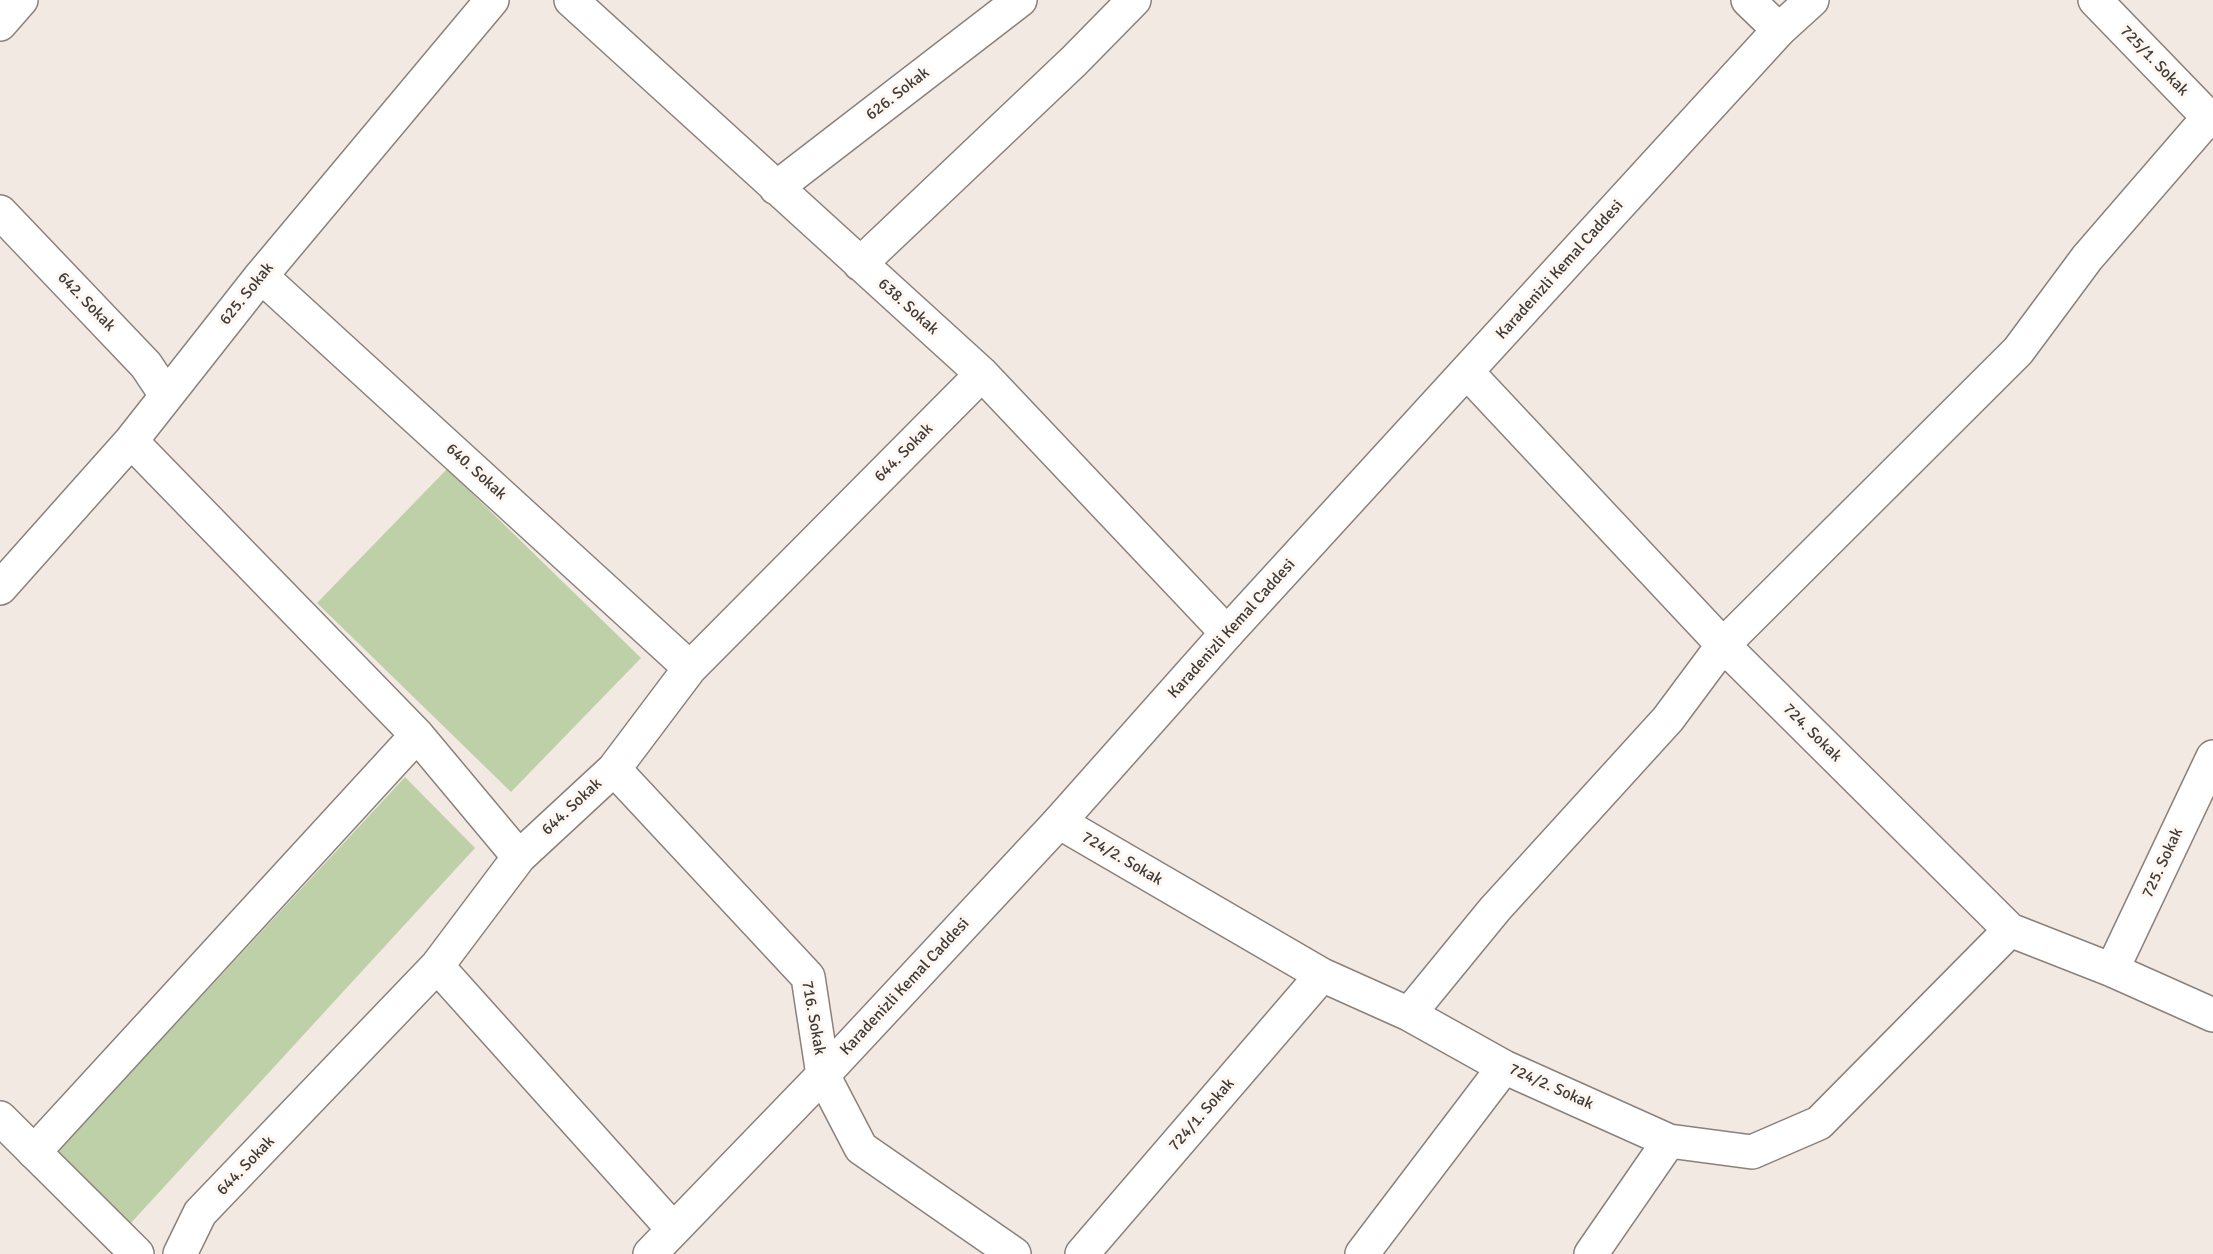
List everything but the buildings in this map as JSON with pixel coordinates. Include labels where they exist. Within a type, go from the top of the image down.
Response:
[{"type":"street","points":[[0,24],[21,0]]},
{"type":"street","name":"625. Sokak","points":[[0,588],[131,441],[261,276],[492,0]]},
{"type":"street","name":"638. Sokak","points":[[571,0],[982,374],[1227,633]]},
{"type":"street","name":"626. Sokak","points":[[776,188],[1020,0]]},
{"type":"street","points":[[860,264],[1074,61],[1134,0]]},
{"type":"street","points":[[1748,0],[1779,30],[1799,0]]},
{"type":"street","name":"Karadenizli Kemal Caddesi","points":[[650,1254],[823,1075],[1059,822],[1227,633],[1779,30],[1812,0]]},
{"type":"street","name":"725/1. Sokak","points":[[2095,0],[2211,120]]},
{"type":"street","points":[[1409,1014],[1495,909],[1668,719],[1723,645],[2018,351],[2087,258],[2211,120]]},
{"type":"street","name":"642. Sokak","points":[[0,212],[146,365],[166,395]]},
{"type":"street","name":"640. Sokak","points":[[261,276],[690,668]]},
{"type":"street","name":"724. Sokak","points":[[1467,372],[1723,645],[2010,930],[2112,970],[2213,1015]]},
{"type":"street","name":"644. Sokak","points":[[180,1254],[200,1213],[437,966],[519,857],[614,769],[690,668],[982,374]]},
{"type":"street","points":[[131,441],[417,735],[519,857]]},
{"type":"street","points":[[34,1152],[417,735]]},
{"type":"street","name":"725. Sokak","points":[[2112,970],[2213,757]]},
{"type":"street","name":"716. Sokak","points":[[614,769],[808,977],[823,1075],[861,1148],[1014,1254]]},
{"type":"street","name":"724/2. Sokak","points":[[1059,822],[1322,975],[1409,1014],[1504,1067],[1669,1141],[1752,1152],[1819,1123],[2010,930]]},
{"type":"street","points":[[437,966],[673,1228]]},
{"type":"street","name":"724/1. Sokak","points":[[1082,1254],[1322,975]]},
{"type":"street","points":[[1362,1254],[1504,1067]]},
{"type":"street","points":[[0,1118],[137,1254]]},
{"type":"street","points":[[1592,1254],[1669,1141]]},
{"type":"green space","points":[[447,469],[641,658],[511,792],[317,603]]},
{"type":"green space","points":[[405,777],[475,848],[130,1224],[58,1151]]}]
